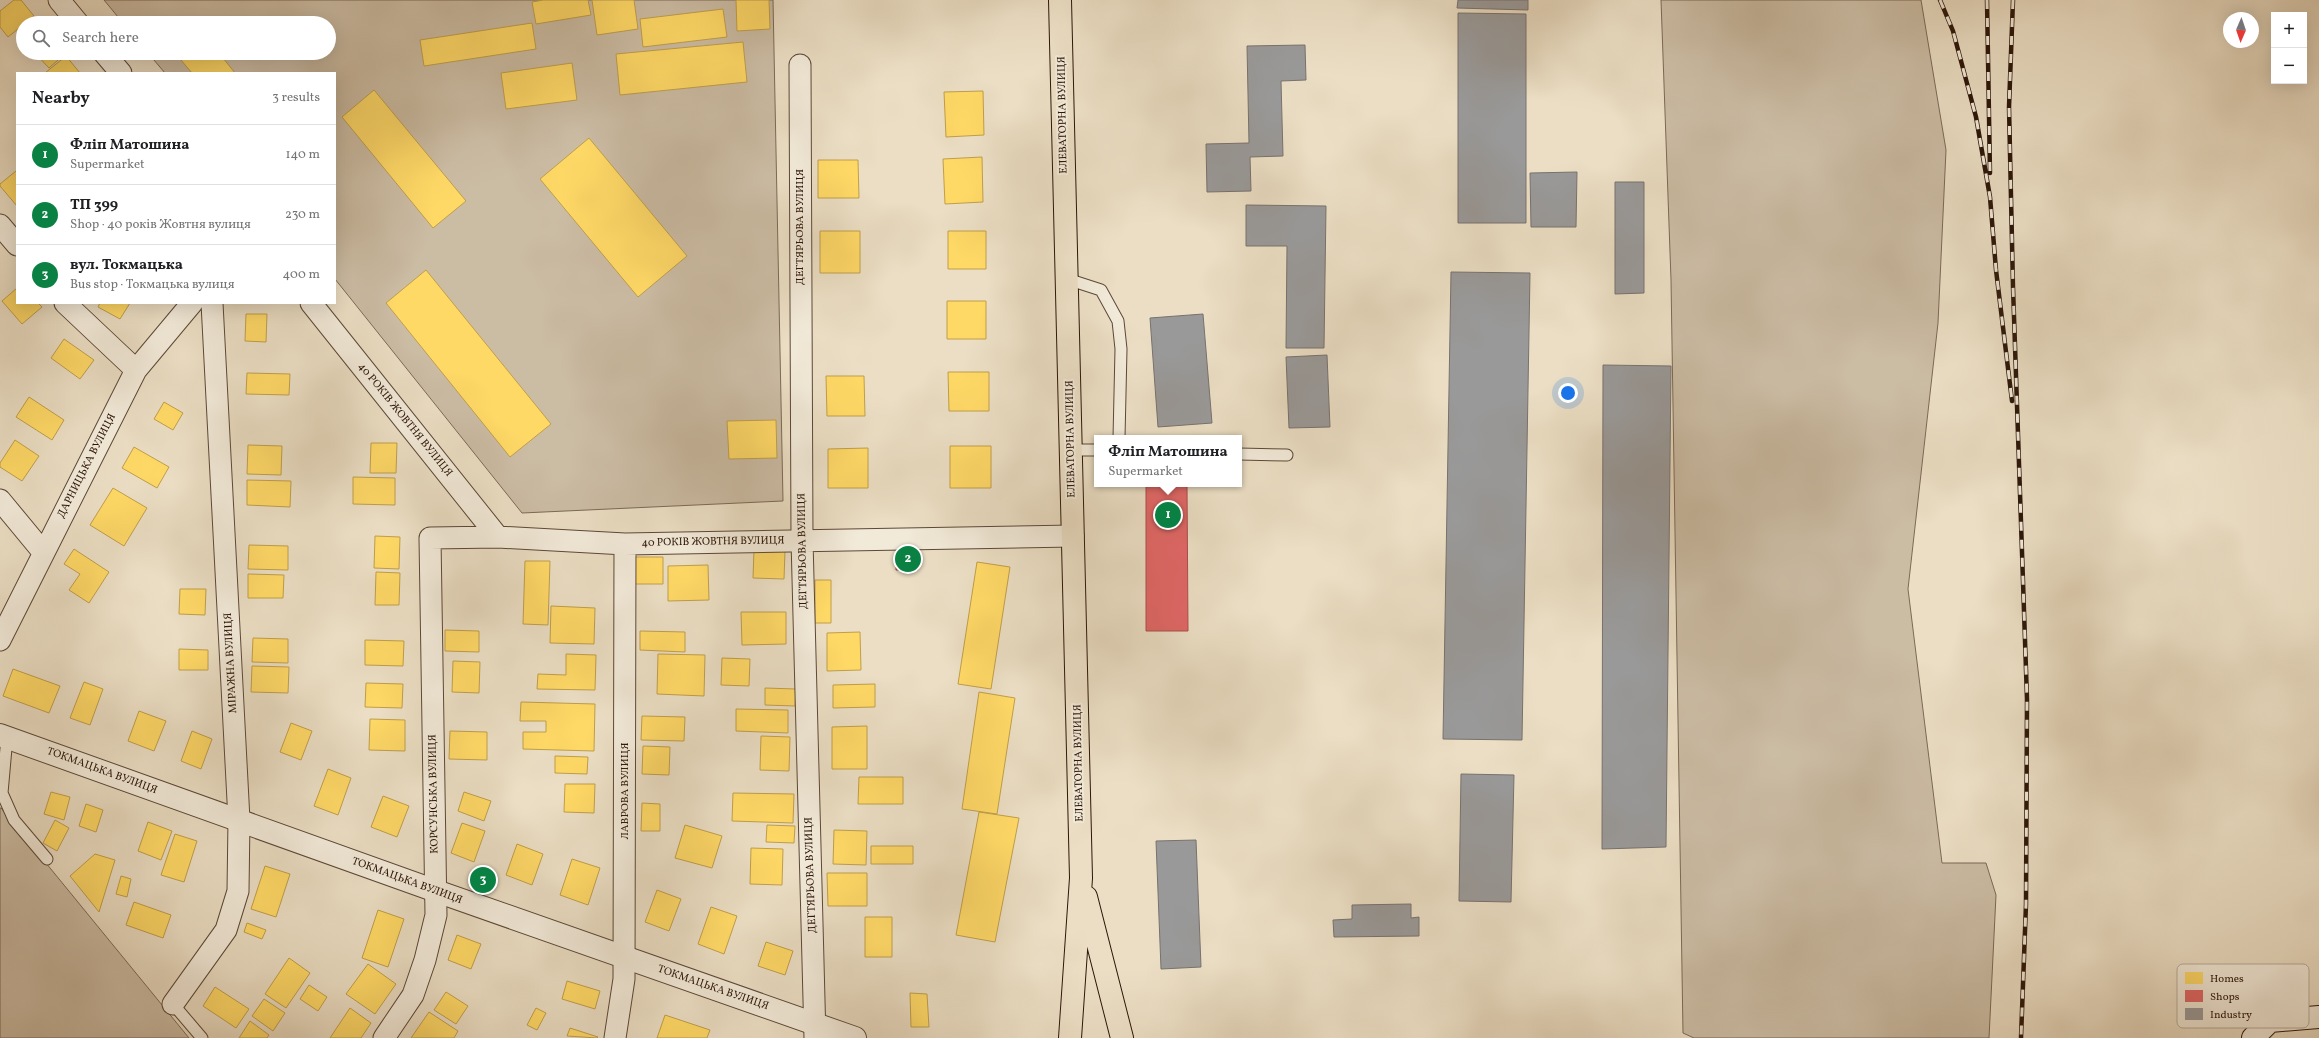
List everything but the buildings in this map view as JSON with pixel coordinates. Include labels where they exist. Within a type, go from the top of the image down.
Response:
[{"type":"main road","name":"ЕЛЕВАТОРНА ВУЛИЦЯ","points":[[1060,0],[1081,878],[1070,1038]]},
{"type":"main road","name":"ЕЛЕВАТОРНА ВУЛИЦЯ","points":[[1081,878],[1122,1038]]},
{"type":"street","points":[[59,0],[72,16]]},
{"type":"street","points":[[110,60],[119,72]]},
{"type":"street","name":"ДЕГТЯРЬОВА ВУЛИЦЯ","points":[[800,65],[802,540],[815,1030]]},
{"type":"street","points":[[0,225],[16,244]]},
{"type":"street","points":[[66,304],[136,370]]},
{"type":"street","name":"ДАРНИЦЬКА ВУЛИЦЯ","points":[[0,640],[136,370],[191,304]]},
{"type":"street","name":"МІРАЖНА ВУЛИЦЯ","points":[[173,1004],[226,930],[238,891],[239,820],[212,304]]},
{"type":"street","name":"40 РОКІВ ЖОВТНЯ ВУЛИЦЯ","points":[[312,304],[498,537]]},
{"type":"street","points":[[0,500],[43,552]]},
{"type":"street","name":"40 РОКІВ ЖОВТНЯ ВУЛИЦЯ","points":[[430,538],[498,537],[625,544],[1073,536]]},
{"type":"street","name":"КОРСУНСЬКА ВУЛИЦЯ","points":[[384,1038],[413,995],[425,960],[436,915],[430,538]]},
{"type":"street","name":"ЛАВРОВА ВУЛИЦЯ","points":[[616,1038],[624,979],[625,544]]},
{"type":"street","name":"ТОКМАЦЬКА ВУЛИЦЯ","points":[[4,736],[624,958],[838,1038]]},
{"type":"street","points":[[2309,1019],[2319,1018]]},
{"type":"street","points":[[2253,1038],[2263,1028]]},
{"type":"street","name":"ТОКМАЦЬКА ВУЛИЦЯ","points":[[815,1030],[854,1038]]},
{"type":"lane","points":[[1067,279],[1101,290],[1118,321],[1120,349],[1119,435]]},
{"type":"lane","points":[[1071,450],[1094,450]]},
{"type":"lane","points":[[1242,454],[1287,455]]},
{"type":"lane","points":[[4,736],[2,793],[14,820],[47,859]]},
{"type":"lane","points":[[173,1004],[202,1038]]},
{"type":"shaded area","points":[[104,0],[773,0],[783,501],[522,513],[336,280],[336,72],[164,72],[154,60],[336,60],[336,16],[117,16]]},
{"type":"shaded area","points":[[1661,0],[1921,0],[1946,150],[1938,323],[1908,589],[1942,863],[1986,863],[1996,895],[1989,1038],[1694,1038],[1683,1033],[1671,280]]},
{"type":"shaded area","points":[[1,808],[189,1038],[0,1038]]},
{"type":"railway","points":[[1940,0],[1953,31],[1976,117],[1990,197],[1996,270],[2012,401]]},
{"type":"railway","points":[[1987,0],[1990,173]]},
{"type":"railway","points":[[2013,0],[2009,107],[2013,287],[2027,699],[2026,904],[2021,1038]]},
{"type":"place","name":"Фліп Матошина","points":[[1168,515]]},
{"type":"place","name":"ТП 399","points":[[908,559]]},
{"type":"place","name":"вул. Токмацька","points":[[483,880]]}]
